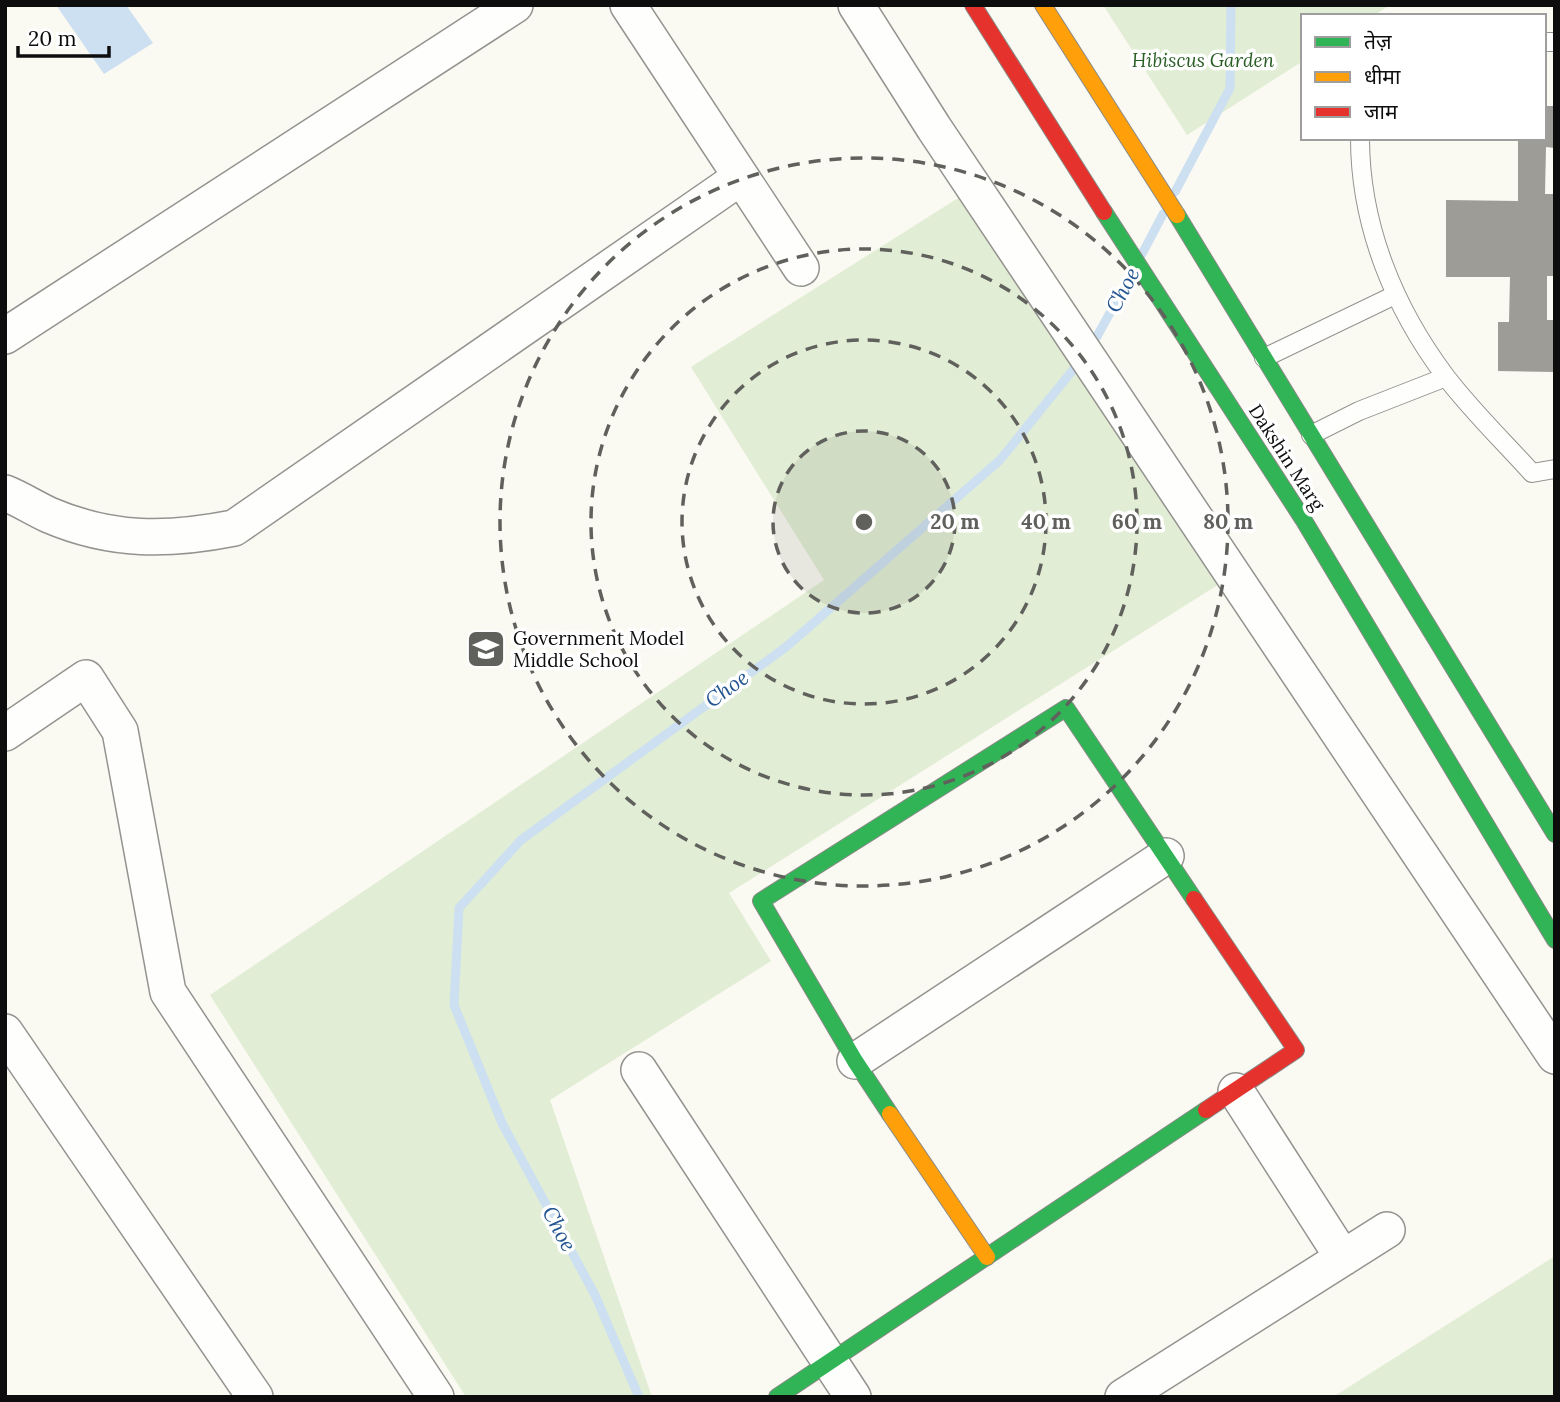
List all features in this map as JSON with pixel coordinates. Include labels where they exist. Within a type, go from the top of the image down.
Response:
[{"type":"main road","name":"Dakshin Marg","points":[[973,5],[1172,320],[1303,519],[1555,940]]},
{"type":"main road","name":"Dakshin Marg","points":[[1043,5],[1216,279],[1555,834]]},
{"type":"main road","points":[[777,1397],[830,1362],[1296,1051],[1066,708],[761,901],[855,1061],[987,1257]]},
{"type":"street","points":[[5,336],[515,5]]},
{"type":"street","points":[[628,5],[801,268]]},
{"type":"street","points":[[856,5],[934,128],[1555,1056]]},
{"type":"street","points":[[5,492],[48,515],[90,529],[137,537],[182,538],[234,528],[741,177]]},
{"type":"street","points":[[5,733],[86,678],[120,732],[168,992],[436,1397]]},
{"type":"street","points":[[855,1061],[1166,856]]},
{"type":"street","points":[[5,1032],[255,1397]]},
{"type":"street","points":[[639,1070],[853,1397]]},
{"type":"street","points":[[1236,1091],[1343,1258]]},
{"type":"street","points":[[1123,1397],[1387,1230]]},
{"type":"lane","points":[[1360,140],[1367,218],[1395,295],[1446,377],[1532,473],[1555,469]]},
{"type":"lane","points":[[1264,358],[1395,295]]},
{"type":"lane","points":[[1311,435],[1359,411],[1446,377]]},
{"type":"green space","name":"Hibiscus Garden","points":[[1103,5],[1390,5],[1376,14],[1301,14],[1301,62],[1187,135]]},
{"type":"green space","points":[[974,188],[1224,581],[729,893],[771,961],[550,1100],[652,1397],[466,1397],[210,995],[824,580],[691,367]]},
{"type":"green space","points":[[1555,1256],[1555,1397],[1333,1397]]},
{"type":"water","points":[[56,5],[126,5],[153,43],[104,74]]},
{"type":"building","points":[[1546,106],[1555,106],[1555,148],[1546,147],[1545,194],[1555,194],[1555,276],[1547,276],[1547,320],[1555,320],[1555,372],[1498,371],[1498,322],[1509,322],[1510,277],[1446,277],[1446,200],[1518,201],[1518,140],[1546,140]]},
{"type":"waterway","name":"Choe","points":[[1175,192],[1230,88],[1231,5]]},
{"type":"waterway","name":"Choe","points":[[1142,254],[1163,214]]},
{"type":"waterway","name":"Choe","points":[[1090,349],[1132,273]]},
{"type":"waterway","name":"Choe","points":[[639,1397],[595,1295],[502,1123],[454,1005],[459,908],[521,840],[786,647],[1000,460],[1081,360]]},
{"type":"traffic: fast","points":[[1104,212],[1303,519],[1555,940]]},
{"type":"traffic: fast","points":[[1177,215],[1555,834]]},
{"type":"traffic: fast","points":[[890,1114],[855,1061],[761,901],[1066,708],[1194,899]]},
{"type":"traffic: fast","points":[[777,1397],[1206,1110]]},
{"type":"traffic: slow","points":[[1043,5],[1177,215]]},
{"type":"traffic: slow","points":[[890,1114],[987,1257]]},
{"type":"traffic: jam","points":[[973,5],[1104,212]]},
{"type":"traffic: jam","points":[[1194,899],[1296,1050],[1206,1110]]},
{"type":"place","name":"Government Model Middle School","points":[[486,649]]}]
